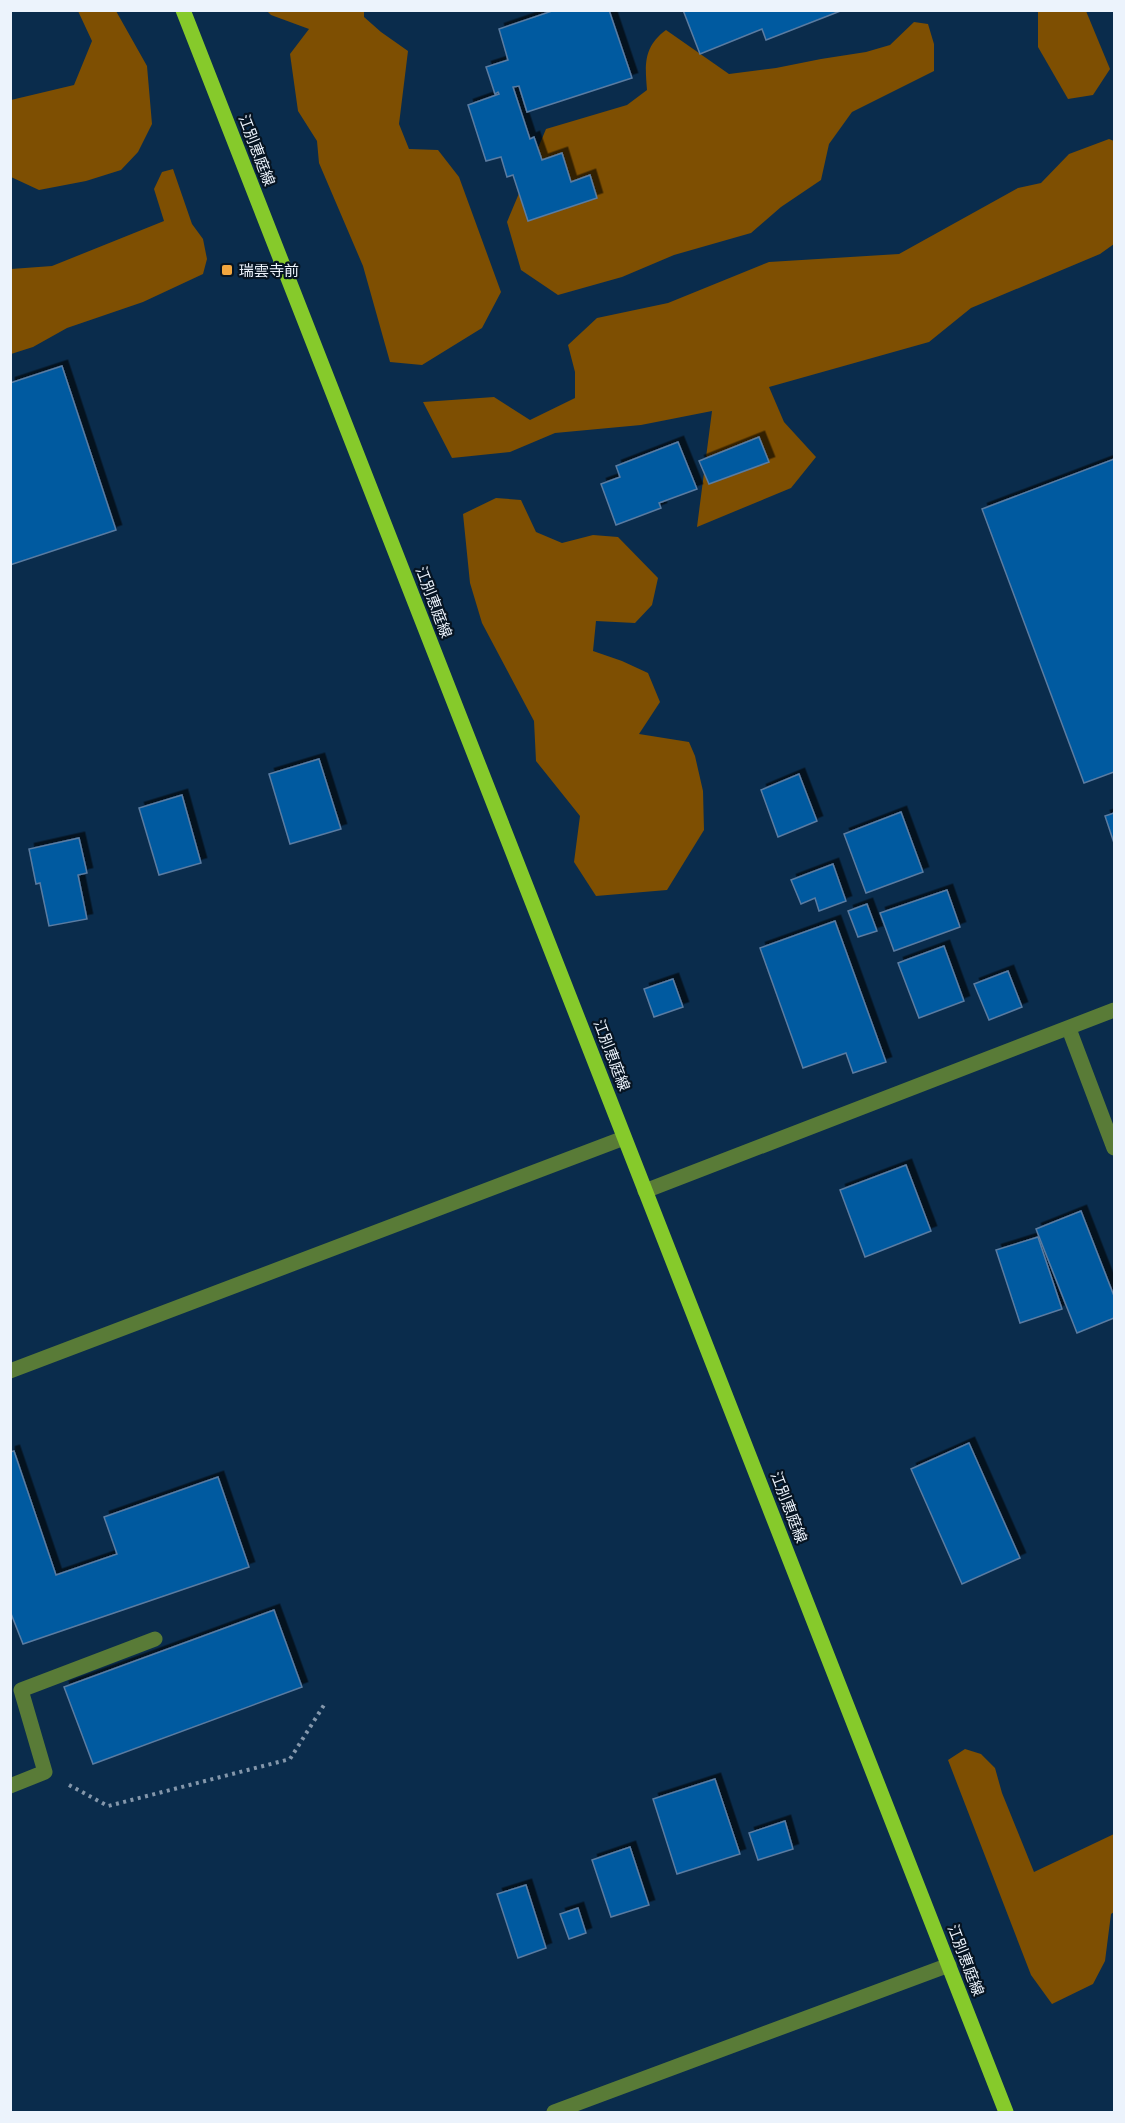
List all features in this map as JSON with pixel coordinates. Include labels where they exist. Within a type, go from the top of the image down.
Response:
[{"type":"main road","name":"江別恵庭線","points":[[183,10],[1006,2112]]},
{"type":"street","points":[[645,1191],[1114,1010]]},
{"type":"street","points":[[1069,1029],[1114,1148]]},
{"type":"street","points":[[10,1371],[624,1138]]},
{"type":"street","points":[[10,1786],[45,1772],[21,1690],[155,1639]]},
{"type":"street","points":[[554,2112],[949,1965]]},
{"type":"path","points":[[45,1772],[108,1806],[290,1759],[324,1705]]},
{"type":"shaded area","points":[[78,11],[116,11],[147,66],[152,124],[138,152],[121,170],[86,181],[39,190],[11,177],[11,100],[74,85],[92,41]]},
{"type":"shaded area","points":[[267,11],[364,11],[364,17],[408,51],[399,124],[409,149],[438,150],[459,177],[501,292],[482,328],[422,365],[390,362],[363,266],[319,163],[317,141],[298,111],[290,54],[309,29],[271,15]]},
{"type":"shaded area","points":[[1038,11],[1086,11],[1110,69],[1093,95],[1068,99],[1038,47]]},
{"type":"shaded area","points":[[914,22],[928,24],[934,44],[934,71],[852,112],[829,144],[821,180],[781,207],[751,233],[674,255],[622,277],[558,295],[521,270],[507,222],[546,129],[627,105],[647,90],[646,65],[649,50],[658,36],[666,30],[729,74],[866,52],[890,45]]},
{"type":"shaded area","points":[[1109,139],[1114,141],[1114,244],[1100,254],[971,308],[929,342],[769,387],[784,422],[816,457],[791,488],[697,527],[712,411],[641,425],[555,433],[510,452],[452,458],[423,402],[494,397],[530,420],[575,398],[575,372],[568,345],[597,318],[668,303],[769,262],[899,254],[1018,188],[1041,183],[1069,154]]},
{"type":"shaded area","points":[[173,169],[192,224],[203,239],[207,259],[203,274],[143,302],[67,328],[33,347],[11,354],[11,269],[52,266],[164,221],[154,189],[162,172]]},
{"type":"shaded area","points":[[496,498],[521,500],[536,532],[562,543],[593,535],[618,537],[658,578],[652,605],[635,623],[596,621],[593,651],[648,673],[660,702],[639,734],[689,742],[695,756],[703,791],[704,830],[667,890],[596,896],[574,862],[580,816],[536,761],[534,721],[482,623],[470,583],[463,514]]},
{"type":"shaded area","points":[[965,1749],[981,1754],[995,1768],[1002,1793],[1034,1872],[1114,1834],[1114,1912],[1111,1914],[1105,1961],[1093,1984],[1052,2004],[1031,1975],[948,1760]]},
{"type":"building","points":[[555,10],[609,10],[632,78],[527,112],[519,86],[513,87],[530,139],[534,137],[542,160],[562,153],[571,182],[590,175],[597,198],[528,221],[513,175],[507,177],[501,157],[486,161],[468,105],[499,94],[498,92],[495,94],[486,67],[508,60],[499,29]]},
{"type":"building","points":[[683,10],[843,10],[766,40],[762,29],[700,54]]},
{"type":"building","points":[[62,366],[116,530],[10,565],[10,383]]},
{"type":"building","points":[[759,437],[769,462],[709,484],[699,461]]},
{"type":"building","points":[[678,442],[697,489],[659,503],[661,508],[616,525],[601,484],[620,477],[616,466]]},
{"type":"building","points":[[1114,459],[1114,772],[1084,783],[982,509]]},
{"type":"building","points":[[319,759],[341,829],[290,844],[269,774]]},
{"type":"building","points":[[799,774],[817,821],[778,837],[761,790]]},
{"type":"building","points":[[182,795],[201,863],[159,875],[139,808]]},
{"type":"building","points":[[901,812],[923,872],[866,893],[844,834]]},
{"type":"building","points":[[1114,813],[1114,843],[1105,816]]},
{"type":"building","points":[[79,838],[87,873],[78,875],[87,919],[49,926],[40,883],[36,884],[29,849]]},
{"type":"building","points":[[833,864],[846,901],[819,911],[815,898],[801,904],[791,880]]},
{"type":"building","points":[[947,890],[960,927],[894,951],[880,913]]},
{"type":"building","points":[[867,904],[877,931],[858,937],[848,911]]},
{"type":"building","points":[[835,921],[886,1062],[853,1073],[846,1053],[803,1068],[760,948]]},
{"type":"building","points":[[944,946],[964,1001],[919,1018],[898,963]]},
{"type":"building","points":[[1008,971],[1022,1007],[989,1020],[974,984]]},
{"type":"building","points":[[673,979],[683,1007],[654,1017],[644,989]]},
{"type":"building","points":[[906,1165],[931,1231],[865,1257],[840,1190]]},
{"type":"building","points":[[1081,1211],[1114,1296],[1114,1318],[1077,1333],[1036,1229]]},
{"type":"building","points":[[1038,1237],[1062,1309],[1020,1323],[996,1250]]},
{"type":"building","points":[[969,1443],[1020,1558],[962,1584],[911,1469]]},
{"type":"building","points":[[14,1451],[56,1575],[117,1554],[104,1517],[218,1477],[249,1567],[23,1644],[10,1611],[10,1452]]},
{"type":"building","points":[[274,1610],[302,1687],[93,1764],[64,1687]]},
{"type":"building","points":[[715,1779],[740,1854],[677,1874],[653,1799]]},
{"type":"building","points":[[785,1821],[793,1849],[758,1860],[749,1833]]},
{"type":"building","points":[[630,1847],[649,1905],[611,1917],[592,1860]]},
{"type":"building","points":[[526,1885],[546,1948],[518,1958],[497,1894]]},
{"type":"building","points":[[578,1908],[586,1933],[569,1939],[560,1914]]},
{"type":"place","name":"瑞雲寺前","points":[[227,270]]}]
